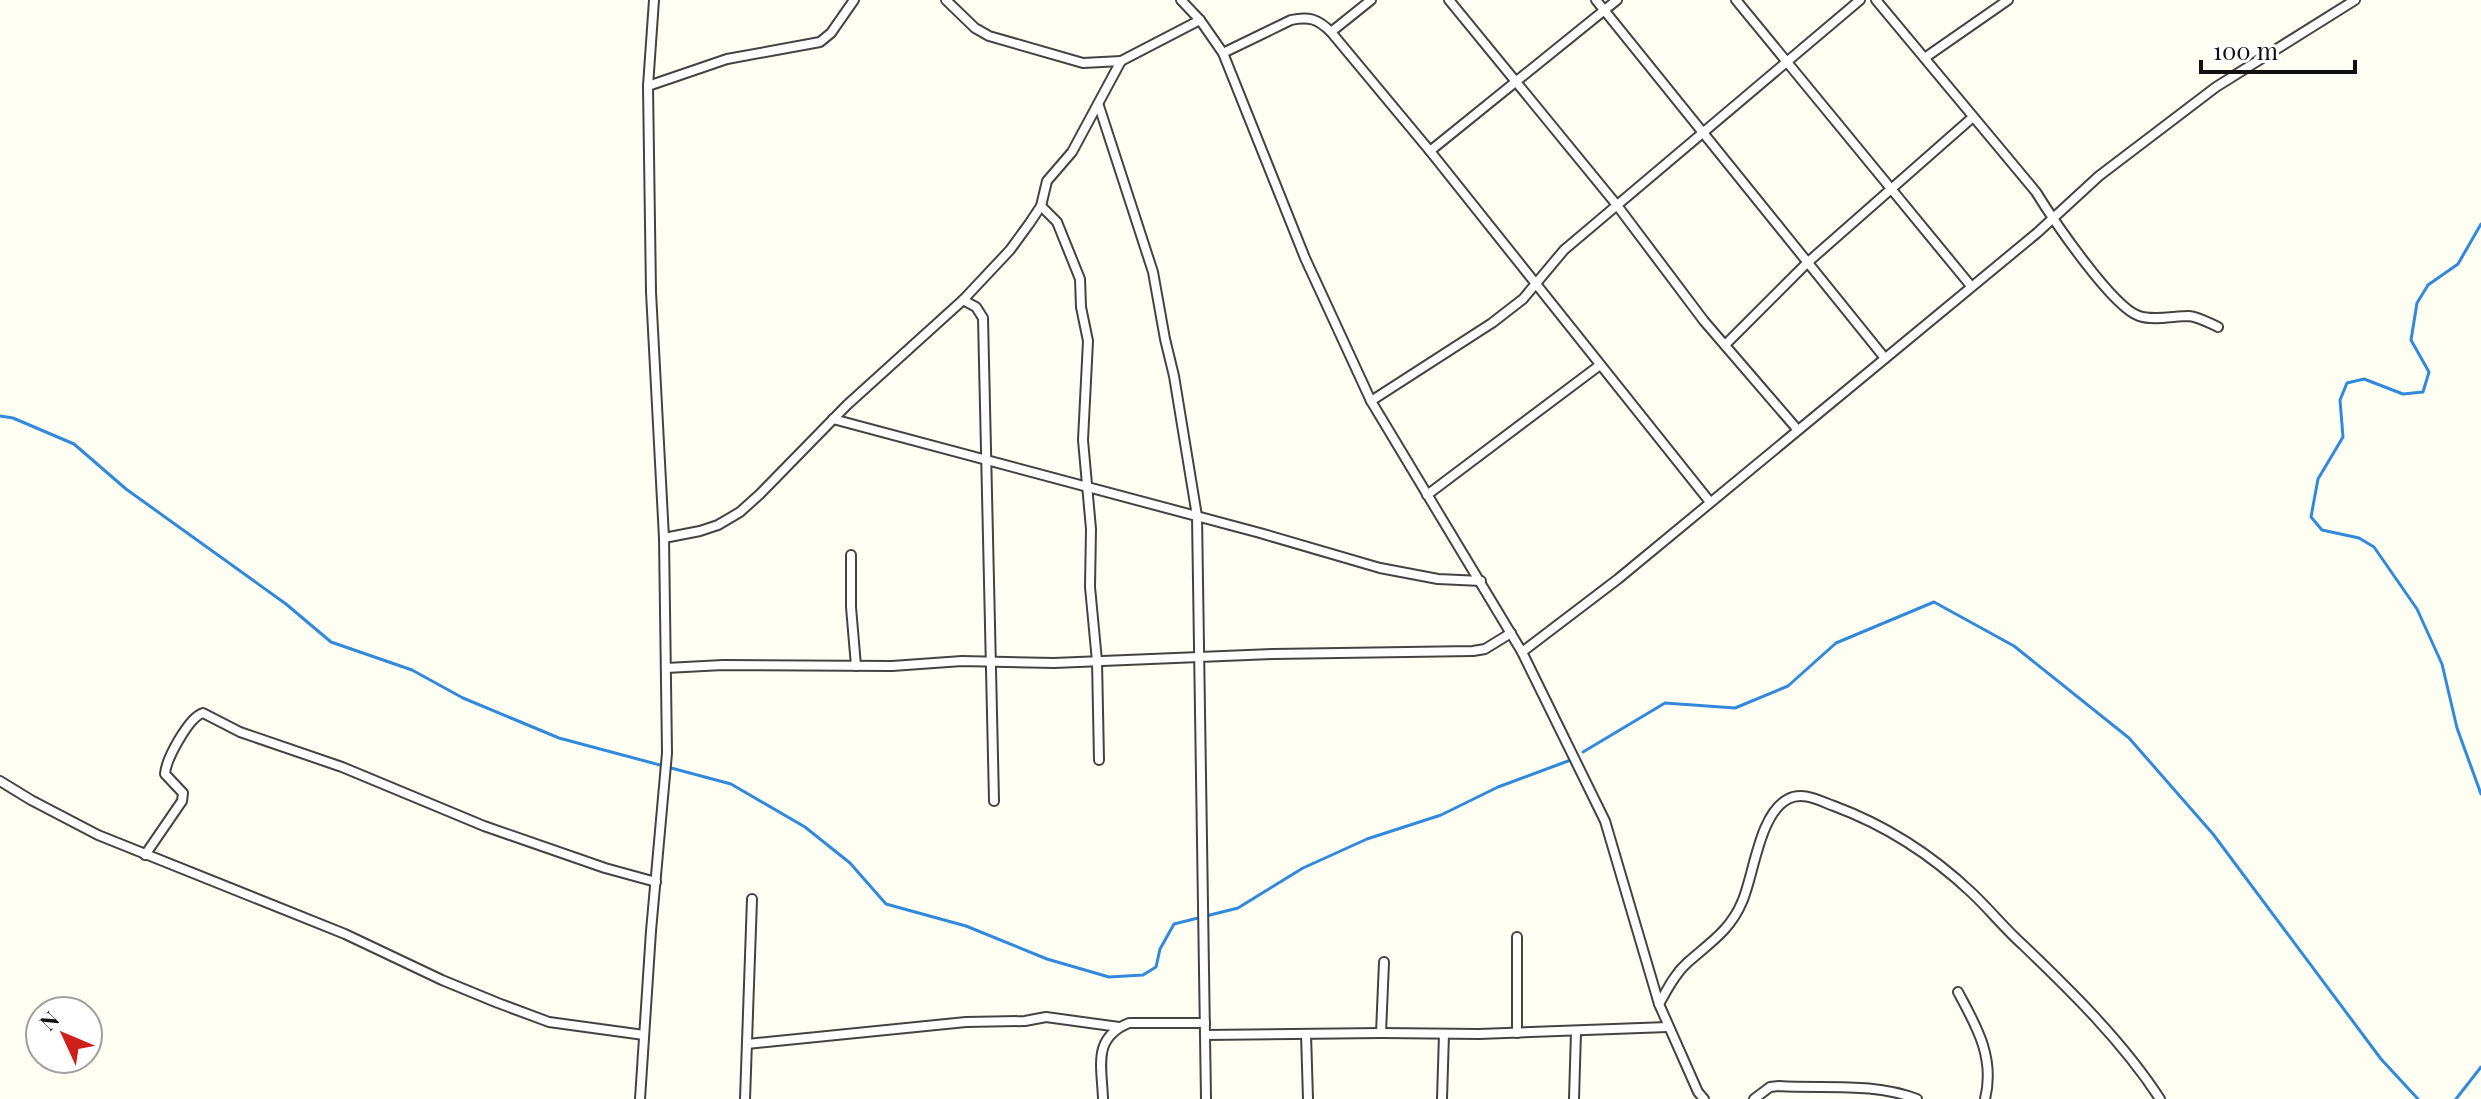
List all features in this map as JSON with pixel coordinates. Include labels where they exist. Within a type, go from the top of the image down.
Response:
[{"type":"street","points":[[640,1099],[667,753],[664,538],[651,292],[648,86],[654,0]]},
{"type":"street","points":[[648,86],[727,59],[820,42],[831,33],[854,0]]},
{"type":"street","points":[[946,0],[975,28],[989,36],[1083,63],[1121,61],[1200,20]]},
{"type":"street","points":[[1181,0],[1200,20],[1223,53],[1305,258],[1371,401],[1522,652],[1605,821],[1659,1004],[1698,1092],[1704,1099]]},
{"type":"street","points":[[1331,32],[1371,0]]},
{"type":"street","points":[[1449,0],[1616,204],[1725,345],[1797,429]]},
{"type":"street","points":[[1596,0],[1884,357]]},
{"type":"street","points":[[1430,151],[1617,0]]},
{"type":"street","points":[[1736,0],[1971,286]]},
{"type":"street","points":[[1371,401],[1492,323],[1523,299],[1564,250],[1860,0]]},
{"type":"street","points":[[1876,0],[2036,192],[2053,220],[2109,290],[2130,311],[2141,317],[2193,316],[2218,327]]},
{"type":"street","points":[[1926,57],[2008,0]]},
{"type":"street","points":[[1522,652],[1618,579],[2053,220],[2099,176],[2216,87],[2355,0]]},
{"type":"street","points":[[1223,53],[1303,17],[1314,18],[1331,32],[1710,502]]},
{"type":"street","points":[[664,538],[718,525],[740,512],[833,419],[963,300],[1010,250],[1041,206],[1047,181],[1072,152],[1121,61]]},
{"type":"street","points":[[1099,106],[1153,272],[1197,516],[1206,1099]]},
{"type":"street","points":[[1725,345],[1807,263],[1973,117]]},
{"type":"street","points":[[1041,206],[1057,222],[1080,279],[1081,307],[1088,341],[1083,440],[1091,529],[1090,587],[1097,661],[1099,760]]},
{"type":"street","points":[[963,300],[976,307],[983,318],[994,801]]},
{"type":"street","points":[[1427,495],[1600,365]]},
{"type":"street","points":[[833,419],[1380,568],[1438,579],[1481,581]]},
{"type":"street","points":[[851,555],[856,666]]},
{"type":"street","points":[[666,668],[1473,651],[1485,649],[1511,633]]},
{"type":"street","points":[[145,855],[182,801],[183,793],[165,774],[170,757],[195,716],[203,713],[240,732],[342,767],[484,826],[605,868],[656,882]]},
{"type":"street","points":[[0,781],[98,835],[345,934],[442,980],[549,1022],[644,1035]]},
{"type":"street","points":[[1659,1004],[1676,974],[1726,930],[1736,915],[1761,837],[1780,806],[1792,797],[1808,796],[1880,827],[1973,894],[2099,1023],[2142,1071],[2160,1099]]},
{"type":"street","points":[[745,1099],[752,899]]},
{"type":"street","points":[[1517,937],[1517,1033]]},
{"type":"street","points":[[1381,1033],[1384,962]]},
{"type":"street","points":[[1958,992],[1981,1035],[1988,1061],[1985,1099]]},
{"type":"street","points":[[747,1044],[1046,1017],[1119,1027]]},
{"type":"street","points":[[1103,1099],[1102,1049],[1106,1039],[1119,1027],[1129,1023],[1205,1023]]},
{"type":"street","points":[[1205,1035],[1576,1032],[1668,1027]]},
{"type":"street","points":[[1574,1099],[1576,1032]]},
{"type":"street","points":[[1306,1034],[1308,1099]]},
{"type":"street","points":[[1442,1099],[1444,1034]]},
{"type":"street","points":[[1754,1099],[1770,1087],[1779,1086],[1863,1087],[1897,1092],[1917,1099]]},
{"type":"waterway","points":[[2481,224],[2458,264],[2428,285],[2417,303],[2411,340],[2429,372],[2423,392],[2403,394],[2364,379],[2347,383],[2340,400],[2343,437],[2318,479],[2311,517],[2322,530],[2359,538],[2374,547],[2417,609],[2442,664],[2457,728],[2481,794]]},
{"type":"waterway","points":[[0,416],[13,418],[74,444],[126,489],[286,604],[331,642],[412,670],[463,698],[559,738],[731,784],[805,827],[850,863],[886,904],[966,926],[1047,959],[1109,977],[1143,975],[1156,967],[1160,949],[1174,924],[1238,908],[1303,868],[1367,839],[1441,815],[1498,787],[1568,761]]},
{"type":"waterway","points":[[1583,752],[1665,703],[1735,708],[1788,686],[1836,643],[1934,602],[2014,646],[2129,738],[2213,834],[2381,1059],[2418,1099]]},
{"type":"waterway","points":[[2456,1099],[2481,1067]]}]
